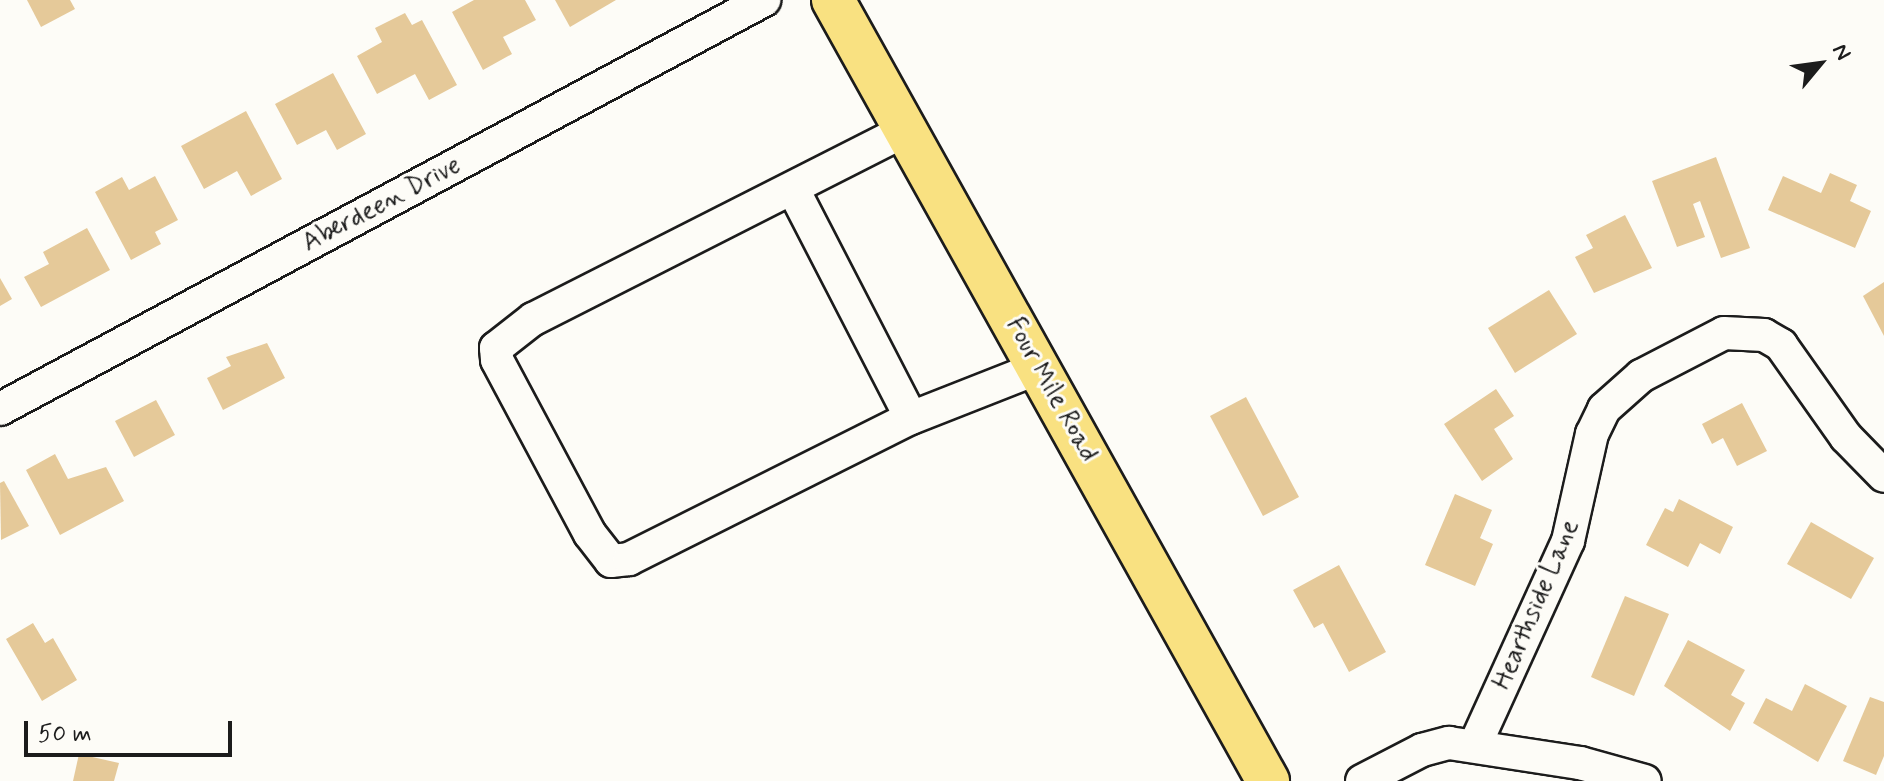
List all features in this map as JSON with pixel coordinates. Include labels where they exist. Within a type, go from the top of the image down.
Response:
[{"type":"main road","name":"Four Mile Road","points":[[833,0],[1268,781]]},
{"type":"street","name":"Aberdeen Drive","points":[[0,409],[764,0]]},
{"type":"street","points":[[906,130],[794,191],[533,319],[507,335],[496,348],[497,360],[590,534],[611,561],[651,551],[911,418],[1038,368]]},
{"type":"street","points":[[794,191],[911,418]]},
{"type":"street","name":"Hearthside Lane","points":[[1475,745],[1568,541],[1604,409],[1621,390],[1724,333],[1764,335],[1788,353],[1846,437],[1884,476]]},
{"type":"street","points":[[1362,781],[1422,750],[1475,745],[1522,759],[1619,771],[1645,781]]},
{"type":"building","points":[[27,0],[70,0],[75,9],[41,27]]},
{"type":"building","points":[[474,0],[525,0],[536,20],[503,37],[512,54],[483,70],[452,12]]},
{"type":"building","points":[[555,0],[616,0],[570,27]]},
{"type":"building","points":[[405,13],[412,25],[422,20],[457,85],[429,100],[415,74],[377,94],[357,56],[382,42],[375,28]]},
{"type":"building","points":[[333,73],[366,134],[337,150],[326,130],[297,145],[275,104]]},
{"type":"building","points":[[246,111],[282,179],[251,196],[237,171],[204,189],[181,146]]},
{"type":"building","points":[[1716,157],[1750,248],[1721,258],[1700,201],[1693,204],[1705,237],[1677,247],[1652,181]]},
{"type":"building","points":[[1830,173],[1857,185],[1850,201],[1871,211],[1855,248],[1768,210],[1783,176],[1821,193]]},
{"type":"building","points":[[155,176],[178,220],[155,232],[161,244],[131,260],[95,192],[122,177],[129,190]]},
{"type":"building","points":[[1625,215],[1652,268],[1594,293],[1575,257],[1593,248],[1586,235]]},
{"type":"building","points":[[87,228],[110,270],[41,307],[24,277],[49,264],[43,252]]},
{"type":"building","points":[[0,278],[12,299],[0,306]]},
{"type":"building","points":[[1884,282],[1884,336],[1863,296]]},
{"type":"building","points":[[1549,290],[1577,334],[1515,373],[1488,328]]},
{"type":"building","points":[[267,343],[285,378],[223,410],[207,378],[231,366],[226,357]]},
{"type":"building","points":[[1496,389],[1514,416],[1494,429],[1513,459],[1482,481],[1444,424]]},
{"type":"building","points":[[1246,397],[1299,497],[1263,516],[1210,416]]},
{"type":"building","points":[[156,400],[175,435],[134,457],[115,421]]},
{"type":"building","points":[[1742,403],[1767,451],[1737,466],[1723,438],[1712,444],[1702,424]]},
{"type":"building","points":[[55,454],[68,479],[106,467],[124,501],[60,535],[26,470]]},
{"type":"building","points":[[4,481],[29,526],[1,540],[0,483]]},
{"type":"building","points":[[1455,494],[1492,510],[1480,538],[1493,544],[1475,586],[1425,565]]},
{"type":"building","points":[[1679,499],[1733,527],[1720,554],[1700,543],[1688,567],[1646,545],[1665,508],[1673,512]]},
{"type":"building","points":[[1811,522],[1874,558],[1851,599],[1787,564]]},
{"type":"building","points":[[1339,565],[1386,652],[1349,672],[1323,623],[1314,628],[1293,590]]},
{"type":"building","points":[[1625,596],[1669,614],[1634,696],[1591,677]]},
{"type":"building","points":[[33,623],[45,643],[53,638],[77,680],[42,701],[6,639]]},
{"type":"building","points":[[1688,640],[1745,670],[1731,695],[1745,703],[1730,731],[1664,686]]},
{"type":"building","points":[[1805,684],[1847,706],[1818,762],[1753,723],[1766,698],[1792,711]]},
{"type":"building","points":[[1870,697],[1884,702],[1884,756],[1876,775],[1843,761]]},
{"type":"building","points":[[79,754],[119,763],[114,781],[73,781]]}]
